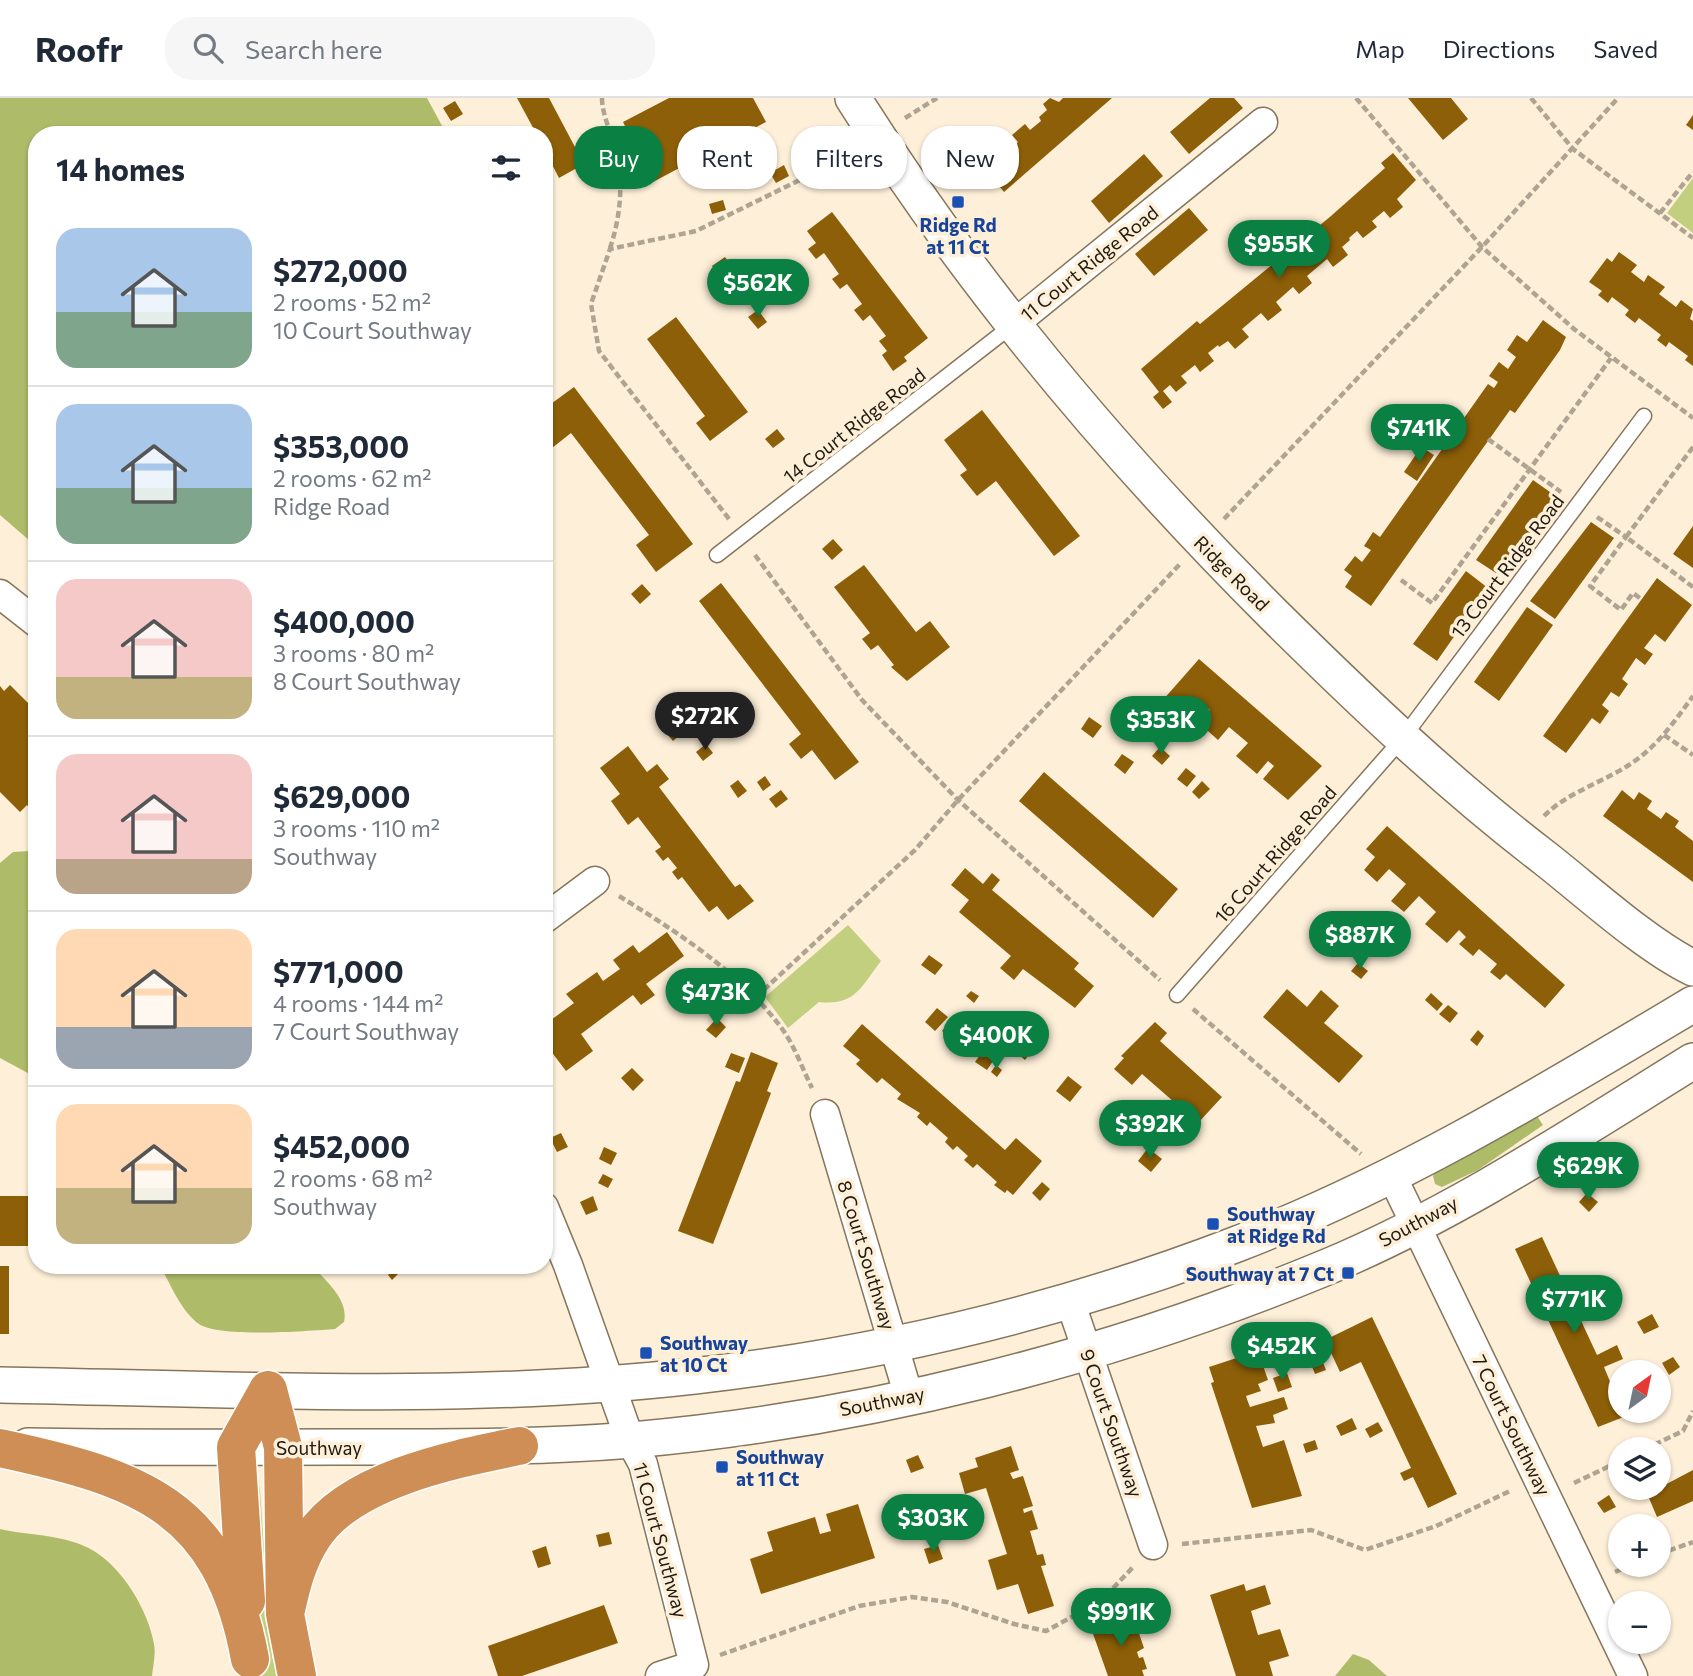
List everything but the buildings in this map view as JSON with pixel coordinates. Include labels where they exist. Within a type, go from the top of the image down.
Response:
[{"type":"highway","points":[[268,1390],[283,1447],[285,1614],[297,1676]]},
{"type":"highway","points":[[250,1667],[236,1447],[268,1390]]},
{"type":"highway","points":[[285,1614],[292,1581],[303,1554],[313,1536],[341,1508],[385,1484],[415,1472],[519,1446]]},
{"type":"highway","points":[[0,1447],[76,1464],[158,1498],[202,1539],[219,1562],[243,1617],[250,1667]]},
{"type":"street","name":"Ridge Road","points":[[853,98],[916,192],[1014,324],[1201,542],[1402,739],[1520,839],[1693,968]]},
{"type":"street","name":"11 Court Ridge Road","points":[[1014,324],[1262,122]]},
{"type":"street","points":[[0,594],[28,616]]},
{"type":"street","points":[[553,912],[595,881]]},
{"type":"street","points":[[0,1385],[268,1390],[509,1388],[611,1382],[786,1364],[894,1344],[1070,1301],[1238,1244],[1307,1215],[1391,1174],[1583,1072],[1693,1004]]},
{"type":"street","name":"Southway","points":[[0,1447],[519,1446],[630,1440],[714,1431],[909,1396],[1087,1352],[1168,1326],[1331,1265],[1415,1224],[1552,1149],[1693,1061]]},
{"type":"street","name":"8 Court Southway","points":[[825,1114],[909,1396]]},
{"type":"street","name":"7 Court Southway","points":[[1391,1174],[1633,1676]]},
{"type":"street","name":"11 Court Southway","points":[[553,1231],[611,1382],[630,1440],[643,1464],[694,1665],[660,1676]]},
{"type":"street","name":"9 Court Southway","points":[[1070,1301],[1153,1545]]},
{"type":"lane","name":"14 Court Ridge Road","points":[[717,555],[1014,324]]},
{"type":"lane","name":"13 Court Ridge Road","points":[[1402,739],[1644,416]]},
{"type":"lane","name":"16 Court Ridge Road","points":[[1177,995],[1402,739]]},
{"type":"path","points":[[602,98],[615,148],[621,198],[618,225],[591,304],[599,351],[742,537],[862,700],[958,800],[1314,1115],[1391,1174]]},
{"type":"path","points":[[901,120],[937,98]]},
{"type":"path","points":[[1356,98],[1482,247],[1611,358],[1693,418]]},
{"type":"path","points":[[1531,98],[1573,149],[1693,238]]},
{"type":"path","points":[[1220,522],[1482,247],[1618,98]]},
{"type":"path","points":[[1660,214],[1693,172]]},
{"type":"path","points":[[610,249],[696,231],[791,184]]},
{"type":"path","points":[[1401,580],[1432,603],[1611,358]]},
{"type":"path","points":[[1693,447],[1626,537],[1693,587]]},
{"type":"path","points":[[756,997],[915,850],[958,800],[1180,564]]},
{"type":"path","points":[[1520,839],[1559,801],[1639,758],[1664,735],[1693,696]]},
{"type":"path","points":[[1664,735],[1693,755]]},
{"type":"path","points":[[595,881],[668,926],[756,997],[782,1028],[825,1114]]},
{"type":"path","points":[[1670,1437],[1683,1431],[1693,1411]]},
{"type":"path","points":[[1671,1550],[1693,1542]]},
{"type":"green space","points":[[0,98],[427,98],[442,126],[28,126],[28,539],[0,515]]},
{"type":"green space","points":[[1693,178],[1693,233],[1667,213]]},
{"type":"green space","points":[[28,851],[28,1073],[0,1058],[0,863],[13,852]]},
{"type":"green space","points":[[848,925],[881,961],[856,993],[841,1001],[819,1002],[788,1028],[765,997]]},
{"type":"green space","points":[[1537,1116],[1543,1125],[1478,1170],[1442,1187],[1435,1184],[1433,1176],[1436,1171]]},
{"type":"green space","points":[[164,1274],[321,1274],[340,1298],[345,1314],[344,1322],[335,1329],[286,1332],[225,1331],[199,1324],[176,1297]]},
{"type":"green space","points":[[251,1479],[258,1479],[260,1491],[272,1657],[279,1676],[257,1676]]},
{"type":"green space","points":[[0,1529],[72,1541],[94,1551],[115,1568],[140,1604],[151,1631],[155,1652],[152,1676],[0,1676]]},
{"type":"green space","points":[[1353,1654],[1369,1660],[1387,1676],[1335,1676]]},
{"type":"place","name":"Ridge Rd at 11 Ct","points":[[958,202]]},
{"type":"place","name":"Southway at Ridge Rd","points":[[1213,1224]]},
{"type":"place","name":"Southway at 7 Ct","points":[[1348,1273]]},
{"type":"place","name":"Southway at 10 Ct","points":[[646,1353]]},
{"type":"place","name":"Southway at 11 Ct","points":[[722,1467]]}]
